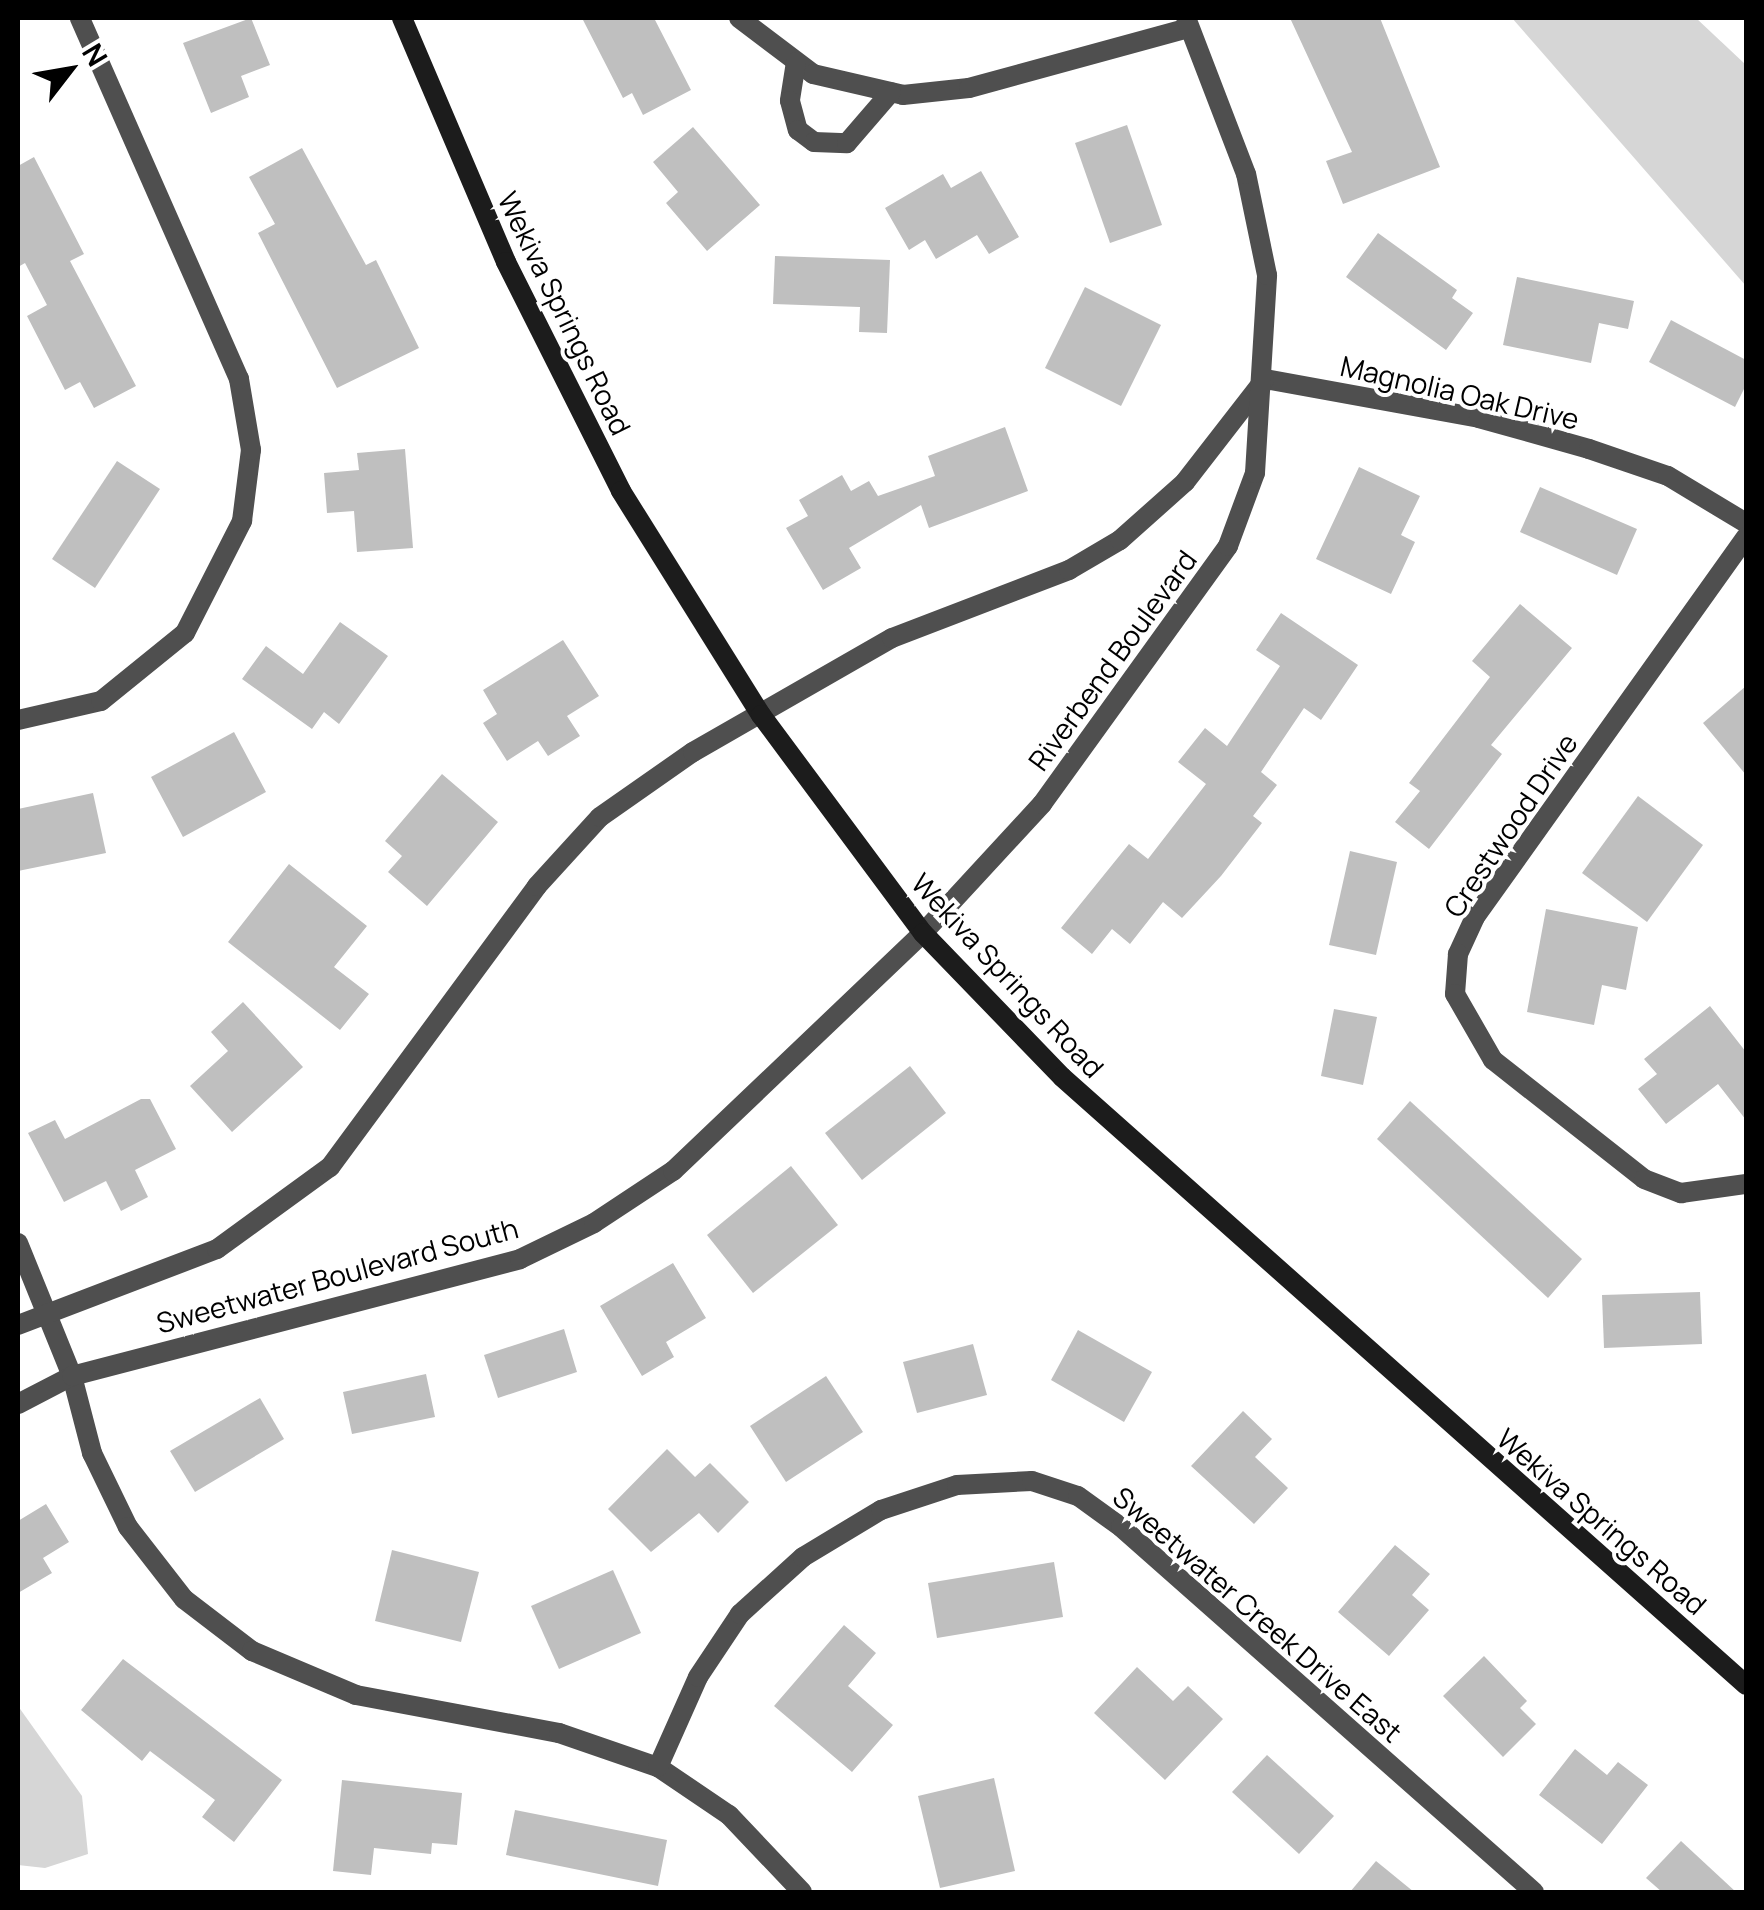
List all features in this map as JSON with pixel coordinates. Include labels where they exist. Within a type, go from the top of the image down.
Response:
[{"type":"main road","name":"Wekiva Springs Road","points":[[402,18],[506,262],[621,490],[761,715],[923,932],[1188,1192],[1746,1685]]},
{"type":"street","points":[[18,720],[101,701],[186,633],[242,521],[251,450],[240,380],[80,18]]},
{"type":"street","points":[[739,18],[796,62],[891,92],[969,88],[1188,23]]},
{"type":"street","name":"Riverbend Boulevard","points":[[923,932],[1084,752],[1228,546],[1255,473],[1265,379],[1267,275],[1249,190],[1188,23]]},
{"type":"street","points":[[796,62],[790,101],[798,130],[814,142],[847,143],[891,92]]},
{"type":"street","name":"Riverbend Boulevard","points":[[761,715],[892,638],[1069,570],[1120,540],[1185,482],[1265,379]]},
{"type":"street","name":"Magnolia Oak Drive","points":[[1265,379],[1479,418],[1589,449],[1668,476],[1746,523]]},
{"type":"street","name":"Crestwood Drive","points":[[1746,538],[1475,917],[1458,954],[1455,994],[1494,1060],[1644,1179],[1681,1193],[1746,1184]]},
{"type":"street","name":"Sweetwater Boulevard South","points":[[18,1325],[217,1249],[330,1167],[536,886],[600,816],[761,715]]},
{"type":"street","name":"Sweetwater Boulevard South","points":[[18,1404],[72,1376],[520,1259],[594,1223],[673,1171],[923,932]]},
{"type":"street","points":[[18,1242],[72,1376],[92,1452],[128,1526],[184,1599],[252,1651],[356,1695],[559,1733],[658,1767],[729,1815],[802,1892]]},
{"type":"street","name":"Sweetwater Creek Drive East","points":[[658,1767],[698,1677],[740,1614],[803,1556],[880,1510],[958,1484],[1032,1480],[1078,1496],[1121,1527],[1534,1892]]},
{"type":"shaded area","points":[[1512,18],[1696,18],[1746,65],[1746,286]]},
{"type":"shaded area","points":[[18,1706],[82,1796],[88,1854],[45,1868],[18,1865]]},
{"type":"building","points":[[251,18],[270,65],[241,76],[249,97],[211,113],[183,43]]},
{"type":"building","points":[[582,18],[654,18],[691,90],[643,115],[632,93],[623,98]]},
{"type":"building","points":[[1290,18],[1380,18],[1440,167],[1343,204],[1326,161],[1352,152]]},
{"type":"building","points":[[1127,125],[1162,225],[1110,243],[1075,143]]},
{"type":"building","points":[[693,127],[760,205],[707,251],[666,203],[678,192],[653,162]]},
{"type":"building","points":[[302,148],[366,265],[376,260],[419,348],[337,388],[258,233],[275,224],[249,177]]},
{"type":"building","points":[[34,157],[84,254],[70,261],[136,386],[94,408],[80,382],[65,390],[27,316],[47,305],[25,263],[18,267],[18,166]]},
{"type":"building","points":[[981,171],[1019,237],[989,254],[977,235],[936,259],[925,240],[909,250],[885,208],[943,174],[951,188]]},
{"type":"building","points":[[1378,233],[1457,290],[1452,298],[1473,313],[1446,350],[1346,277]]},
{"type":"building","points":[[775,256],[890,260],[887,333],[859,332],[860,307],[773,304]]},
{"type":"building","points":[[1517,277],[1634,301],[1628,329],[1599,323],[1591,363],[1503,345]]},
{"type":"building","points":[[1085,287],[1161,325],[1121,406],[1045,368]]},
{"type":"building","points":[[1671,320],[1746,360],[1746,385],[1735,407],[1649,362]]},
{"type":"building","points":[[1005,427],[1028,491],[929,528],[921,505],[849,548],[861,568],[823,590],[786,528],[808,516],[799,500],[842,475],[851,491],[869,481],[878,496],[935,476],[928,456]]},
{"type":"building","points":[[405,449],[413,548],[357,552],[354,511],[327,513],[324,473],[359,470],[357,453]]},
{"type":"building","points":[[117,461],[160,489],[95,588],[52,559]]},
{"type":"building","points":[[1359,467],[1420,496],[1401,535],[1415,542],[1391,594],[1316,559]]},
{"type":"building","points":[[1540,487],[1637,529],[1617,575],[1520,532]]},
{"type":"building","points":[[1520,604],[1572,648],[1491,745],[1502,754],[1429,849],[1395,822],[1420,791],[1409,783],[1490,677],[1472,661]]},
{"type":"building","points":[[1281,613],[1358,665],[1321,720],[1304,708],[1261,772],[1277,785],[1253,816],[1262,823],[1221,876],[1182,918],[1163,902],[1130,944],[1112,929],[1092,954],[1061,928],[1129,844],[1148,859],[1206,784],[1178,762],[1205,728],[1227,746],[1280,666],[1256,650]]},
{"type":"building","points":[[340,622],[388,656],[339,724],[324,712],[312,729],[242,679],[266,646],[303,674]]},
{"type":"building","points":[[563,640],[599,696],[567,716],[580,736],[548,756],[538,741],[507,761],[483,723],[497,714],[483,690]]},
{"type":"building","points":[[1746,686],[1746,775],[1703,723]]},
{"type":"building","points":[[234,732],[266,792],[183,837],[151,777]]},
{"type":"building","points":[[442,774],[498,822],[427,906],[388,872],[402,856],[385,841]]},
{"type":"building","points":[[93,793],[106,853],[18,871],[18,809]]},
{"type":"building","points":[[1638,796],[1703,845],[1647,922],[1582,873]]},
{"type":"building","points":[[1350,851],[1397,862],[1376,955],[1329,945]]},
{"type":"building","points":[[289,864],[367,926],[334,967],[369,994],[340,1030],[228,942]]},
{"type":"building","points":[[1546,909],[1638,927],[1626,990],[1602,985],[1594,1025],[1527,1012]]},
{"type":"building","points":[[243,1002],[303,1067],[232,1132],[190,1086],[228,1051],[211,1032]]},
{"type":"building","points":[[1710,1006],[1746,1052],[1746,1120],[1718,1084],[1666,1124],[1638,1089],[1657,1074],[1644,1059]]},
{"type":"building","points":[[1334,1009],[1377,1017],[1363,1085],[1321,1076]]},
{"type":"building","points":[[910,1066],[946,1113],[862,1180],[825,1133]]},
{"type":"building","points":[[141,1099],[150,1099],[176,1149],[135,1170],[148,1197],[121,1211],[106,1181],[64,1202],[28,1133],[55,1120],[65,1139]]},
{"type":"building","points":[[1410,1101],[1582,1259],[1548,1298],[1377,1139]]},
{"type":"building","points":[[791,1166],[838,1225],[753,1293],[707,1235]]},
{"type":"building","points":[[673,1263],[706,1318],[666,1342],[674,1357],[642,1376],[600,1306]]},
{"type":"building","points":[[1700,1292],[1702,1344],[1604,1348],[1602,1295]]},
{"type":"building","points":[[564,1329],[577,1372],[498,1398],[484,1355]]},
{"type":"building","points":[[1078,1330],[1152,1372],[1124,1422],[1051,1380]]},
{"type":"building","points":[[973,1344],[987,1395],[917,1413],[903,1362]]},
{"type":"building","points":[[426,1374],[435,1417],[352,1434],[343,1392]]},
{"type":"building","points":[[826,1376],[863,1432],[786,1482],[750,1426]]},
{"type":"building","points":[[260,1398],[284,1439],[195,1492],[170,1451]]},
{"type":"building","points":[[1243,1411],[1272,1439],[1255,1457],[1288,1488],[1254,1524],[1191,1466]]},
{"type":"building","points":[[667,1449],[695,1477],[710,1463],[749,1502],[718,1533],[699,1513],[651,1552],[608,1509]]},
{"type":"building","points":[[46,1504],[69,1542],[43,1558],[52,1573],[18,1593],[18,1521]]},
{"type":"building","points":[[1395,1545],[1430,1574],[1412,1595],[1429,1610],[1389,1656],[1338,1612]]},
{"type":"building","points":[[392,1550],[479,1572],[461,1642],[375,1621]]},
{"type":"building","points":[[1054,1562],[1063,1617],[937,1638],[928,1583]]},
{"type":"building","points":[[613,1570],[641,1633],[559,1669],[531,1606]]},
{"type":"building","points":[[844,1625],[876,1653],[848,1686],[893,1725],[852,1772],[774,1706]]},
{"type":"building","points":[[1484,1656],[1527,1701],[1520,1708],[1536,1724],[1503,1757],[1443,1696]]},
{"type":"building","points":[[123,1659],[282,1780],[234,1842],[202,1817],[215,1800],[150,1751],[142,1761],[81,1710]]},
{"type":"building","points":[[1137,1667],[1173,1701],[1188,1686],[1223,1719],[1165,1780],[1094,1713]]},
{"type":"building","points":[[1575,1749],[1607,1775],[1618,1762],[1648,1785],[1602,1844],[1539,1795]]},
{"type":"building","points":[[1267,1755],[1334,1816],[1299,1854],[1232,1792]]},
{"type":"building","points":[[994,1778],[1015,1871],[940,1888],[918,1796]]},
{"type":"building","points":[[342,1780],[462,1793],[457,1845],[432,1843],[431,1854],[374,1848],[371,1875],[333,1871]]},
{"type":"building","points":[[515,1810],[667,1840],[658,1886],[506,1855]]},
{"type":"building","points":[[1681,1841],[1736,1892],[1662,1892],[1646,1878]]},
{"type":"building","points":[[1376,1861],[1414,1892],[1350,1892]]}]
